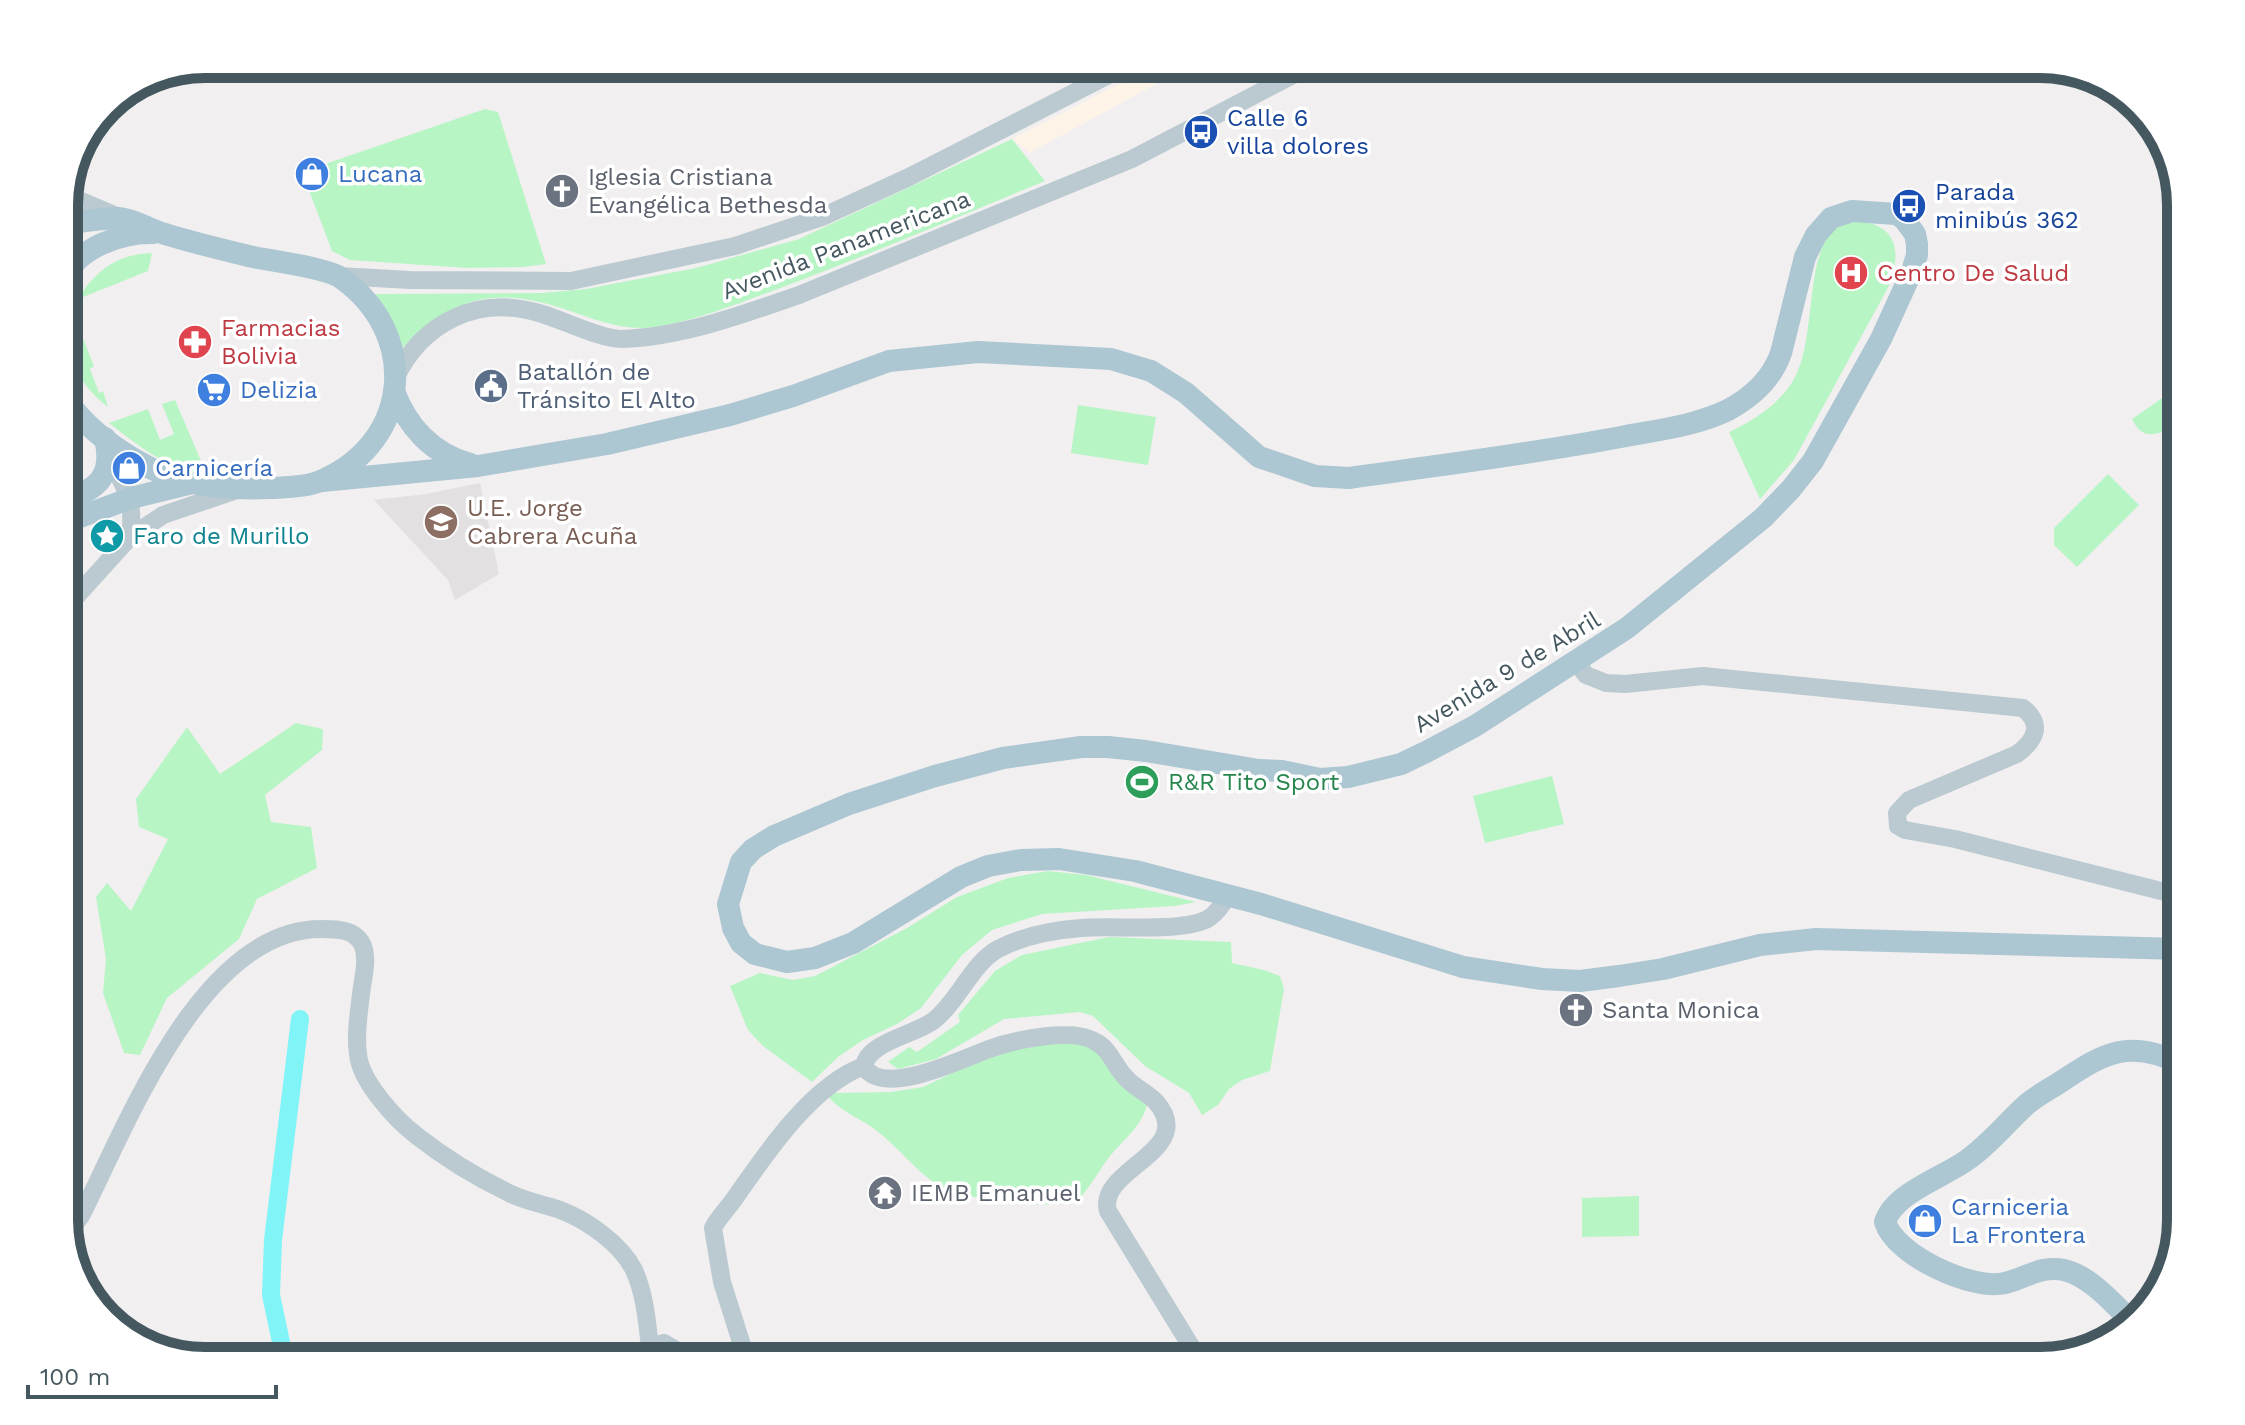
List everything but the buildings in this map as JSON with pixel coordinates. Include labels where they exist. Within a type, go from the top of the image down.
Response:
[{"type":"main road","name":"Avenida 9 de Abril","points":[[192,483],[236,489],[286,487],[478,466],[607,444],[730,415],[889,361],[978,352],[1111,359],[1151,371],[1186,393],[1259,457],[1315,476],[1349,478],[1595,442],[1697,423],[1751,395],[1777,366],[1805,257],[1816,235],[1831,218],[1852,211],[1896,214],[1915,234],[1917,255],[1912,271],[1881,339],[1813,461],[1763,518],[1627,628],[1475,726],[1401,764],[1348,777],[1320,779],[1108,747],[1032,753],[935,776],[849,804],[753,849],[741,862],[728,904],[733,928],[741,943],[755,954],[787,962],[831,953],[853,943],[961,877],[988,866],[1021,860],[1059,859],[1096,863],[1228,895],[1463,967],[1542,979],[1580,981],[1619,976],[1663,969],[1760,945],[1816,939],[2167,949]]},
{"type":"main road","name":"Avenida Panamericana","points":[[121,218],[163,234],[339,276]]},
{"type":"main road","points":[[78,223],[121,218]]},
{"type":"main road","points":[[78,262],[88,251],[116,238],[137,233],[163,234]]},
{"type":"main road","points":[[322,481],[357,461],[382,431],[390,413],[395,384],[396,359],[386,329],[375,312],[339,276]]},
{"type":"main road","points":[[395,384],[408,421],[432,446],[462,462],[478,466]]},
{"type":"main road","points":[[78,415],[107,448],[192,483]]},
{"type":"main road","points":[[78,496],[93,489],[106,473],[107,448]]},
{"type":"main road","points":[[78,518],[131,498],[192,483]]},
{"type":"main road","points":[[2125,1315],[2075,1273],[2067,1271],[2045,1269],[2004,1283],[1987,1285],[1956,1277],[1905,1247],[1892,1236],[1885,1222],[1902,1199],[1968,1160],[2027,1104],[2087,1063],[2119,1051],[2141,1051],[2167,1059]]},
{"type":"street","name":"Avenida Panamericana","points":[[339,276],[410,280],[571,281],[735,246],[814,221],[909,177],[1103,78]]},
{"type":"street","name":"Avenida Panamericana","points":[[395,384],[406,357],[428,333],[442,323],[465,314],[496,308],[535,311],[616,339],[649,337],[749,312],[799,295],[1132,159],[1287,78]]},
{"type":"street","name":"Avenida Panamericana","points":[[78,200],[121,218]]},
{"type":"street","points":[[107,448],[131,498],[133,518],[130,537]]},
{"type":"street","points":[[78,595],[130,537],[163,515],[236,489]]},
{"type":"street","points":[[1576,662],[1586,675],[1606,683],[1703,676],[2023,708],[2035,720],[2036,728],[2031,742],[2017,754],[1909,800],[1897,813],[1898,826],[2167,892]]},
{"type":"street","points":[[743,1347],[722,1282],[713,1228],[773,1146],[818,1095],[847,1072],[864,1066],[873,1050],[931,1023],[950,1007],[995,950],[1021,940],[1077,928],[1176,925],[1206,920],[1228,895]]},
{"type":"street","points":[[78,1220],[161,1057],[211,988],[256,948],[274,937],[303,929],[339,929],[355,934],[362,944],[365,958],[357,1031],[358,1057],[370,1082],[391,1112],[414,1134],[455,1163],[512,1195],[564,1211],[597,1231],[621,1252],[634,1270],[643,1297],[649,1347]]},
{"type":"street","points":[[864,1066],[872,1075],[890,1079],[955,1063],[991,1048],[1039,1037],[1087,1037],[1103,1046],[1124,1076],[1155,1102],[1163,1114],[1166,1129],[1162,1143],[1110,1193],[1106,1203],[1108,1211],[1191,1347]]},
{"type":"shaded area","points":[[1131,78],[1167,78],[1029,153],[1012,139]]},
{"type":"shaded area","name":"U.E. Jorge Cabrera Acuña","points":[[480,483],[499,574],[455,600],[448,580],[374,500]]},
{"type":"green space","points":[[485,109],[498,112],[546,264],[467,268],[350,260],[332,251],[302,172]]},
{"type":"green space","points":[[1012,139],[1045,181],[809,277],[727,308],[672,324],[641,328],[623,326],[544,303],[499,298],[460,306],[441,316],[401,349],[392,321],[375,294],[542,293],[586,289],[696,268],[799,239]]},
{"type":"green space","points":[[1857,221],[1881,228],[1893,242],[1895,261],[1890,284],[1794,460],[1760,499],[1729,432],[1763,412],[1791,384],[1805,347],[1814,280],[1824,243],[1837,228]]},
{"type":"green space","points":[[152,253],[148,271],[78,299],[92,280],[108,266],[128,257]]},
{"type":"green space","points":[[78,326],[94,366],[90,369],[108,407],[80,377]]},
{"type":"green space","points":[[2167,395],[2167,430],[2147,434],[2132,419]]},
{"type":"green space","points":[[175,400],[207,475],[167,462],[109,423],[148,409],[160,440],[174,434],[162,404]]},
{"type":"green space","points":[[1078,405],[1156,417],[1148,465],[1071,453]]},
{"type":"green space","points":[[2108,474],[2139,505],[2077,567],[2054,545],[2054,528]]},
{"type":"green space","points":[[296,723],[323,729],[322,750],[265,795],[271,822],[311,827],[317,868],[257,899],[239,939],[167,998],[140,1055],[124,1053],[103,993],[106,959],[96,897],[107,883],[131,911],[168,839],[139,827],[136,799],[187,727],[220,774]]},
{"type":"green space","points":[[1552,776],[1564,824],[1485,843],[1473,796]]},
{"type":"green space","points":[[1048,871],[1086,875],[1196,902],[1042,914],[992,930],[962,955],[921,1008],[897,1024],[863,1040],[838,1057],[812,1082],[763,1046],[748,1030],[730,986],[760,973],[793,980],[815,976],[907,928],[957,897],[1008,878]]},
{"type":"green space","points":[[1109,937],[1231,942],[1232,963],[1280,976],[1284,989],[1270,1071],[1242,1080],[1229,1089],[1218,1105],[1202,1115],[1189,1093],[1145,1066],[1093,1016],[1080,1012],[1004,1019],[936,1059],[898,1069],[888,1062],[909,1047],[917,1052],[960,1022],[958,1015],[995,971],[1022,955]]},
{"type":"green space","points":[[1082,1028],[1148,1096],[1144,1113],[1135,1129],[1110,1156],[1081,1196],[1066,1203],[1007,1202],[947,1189],[928,1178],[885,1137],[828,1096],[833,1093],[891,1092],[923,1087],[1057,1029]]},
{"type":"green space","points":[[1639,1196],[1639,1236],[1582,1237],[1582,1198]]},
{"type":"waterway","points":[[282,1347],[271,1295],[273,1240],[300,1019]]},
{"type":"place","name":"Calle 6 villa dolores","points":[[1201,132]]},
{"type":"place","name":"Lucana","points":[[312,174]]},
{"type":"place","name":"Iglesia Cristiana Evangélica Bethesda","points":[[562,191]]},
{"type":"place","name":"Parada minibús 362","points":[[1909,206]]},
{"type":"place","name":"Centro De Salud","points":[[1851,273]]},
{"type":"place","name":"Farmacias Bolivia","points":[[195,342]]},
{"type":"place","name":"Batallón de Tránsito El Alto","points":[[491,386]]},
{"type":"place","name":"Delizia","points":[[214,390]]},
{"type":"place","name":"Carnicería","points":[[129,468]]},
{"type":"place","name":"U.E. Jorge Cabrera Acuña","points":[[441,522]]},
{"type":"place","name":"Faro de Murillo","points":[[107,536]]},
{"type":"place","name":"R&R Tito Sport","points":[[1142,782]]},
{"type":"place","name":"Santa Monica","points":[[1576,1010]]},
{"type":"place","name":"IEMB Emanuel","points":[[885,1193]]},
{"type":"place","name":"Carniceria La Frontera","points":[[1925,1221]]}]
